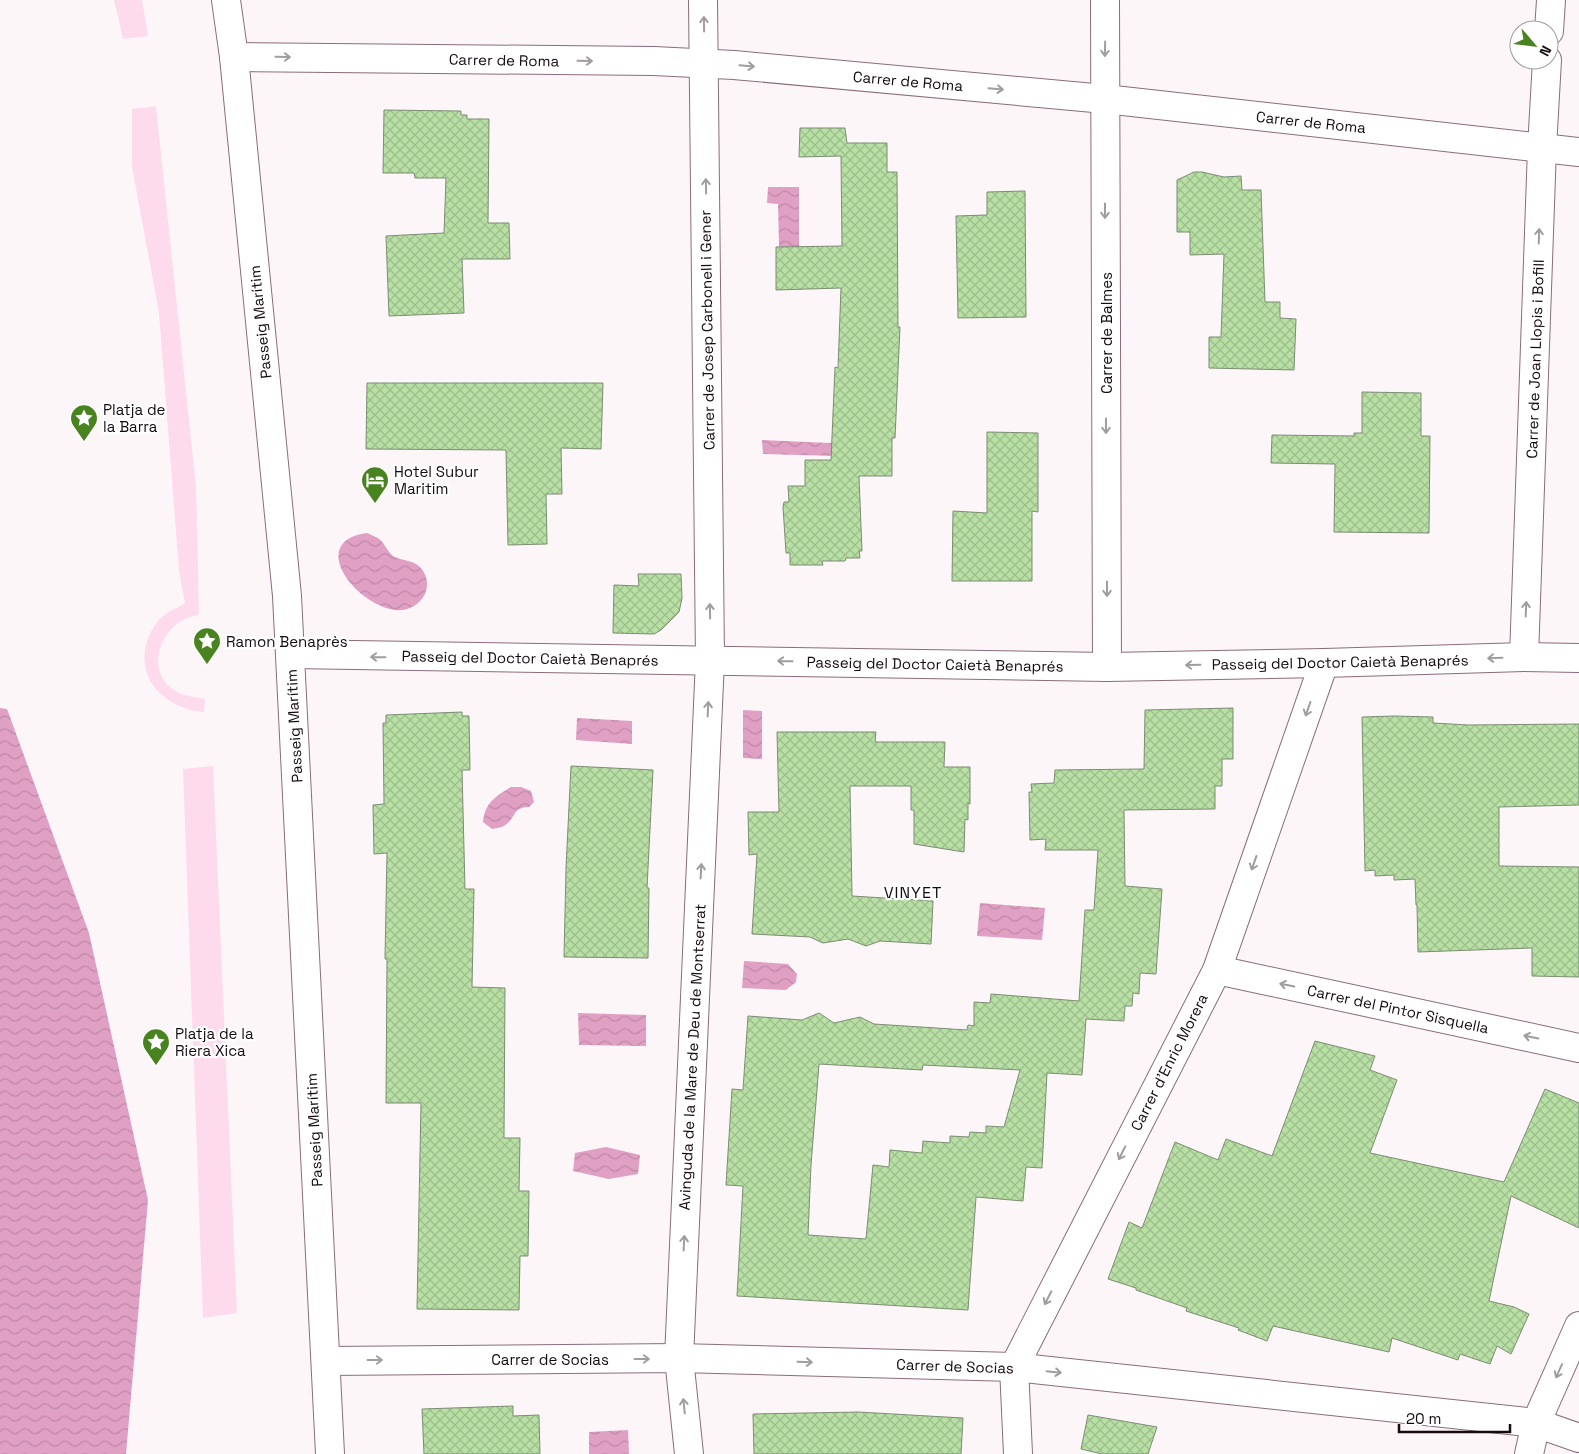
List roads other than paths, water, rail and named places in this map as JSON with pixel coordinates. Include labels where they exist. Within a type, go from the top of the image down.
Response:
[{"type":"street","name":"Passeig Marítim","points":[[226,0],[234,58],[286,586],[330,1454]]},
{"type":"street","name":"Carrer de Josep Carbonell i Gener","points":[[703,0],[710,660]]},
{"type":"street","name":"Carrer de Balmes","points":[[1105,0],[1107,667]]},
{"type":"street","points":[[1550,20],[1551,0]]},
{"type":"street","name":"Carrer de Roma","points":[[234,58],[654,61],[704,64],[1104,99],[1579,152]]},
{"type":"street","name":"Carrer de Joan Llopis i Bofill","points":[[1524,657],[1546,70]]},
{"type":"street","name":"Passeig del Doctor Caietà Benaprés","points":[[290,654],[1107,667],[1524,657],[1579,658]]},
{"type":"street","name":"Avinguda de la Mare de Deu de Montserrat","points":[[689,1454],[679,1358],[710,660]]},
{"type":"street","name":"Carrer d'Enric Morera","points":[[1018,1454],[1014,1368],[1217,970],[1324,663]]},
{"type":"street","name":"Carrer del Pintor Sisquella","points":[[1217,970],[1579,1048]]},
{"type":"street","points":[[1528,1454],[1536,1423],[1579,1326]]},
{"type":"street","name":"Carrer de Socias","points":[[326,1361],[679,1358],[1014,1368],[1536,1423],[1579,1438]]},
{"type":"water","points":[[768,187],[799,187],[799,247],[779,247],[778,204],[767,203]]},
{"type":"water","points":[[762,440],[875,445],[874,457],[763,454]]},
{"type":"water","points":[[367,533],[380,539],[393,556],[420,567],[425,575],[426,590],[423,597],[412,607],[404,610],[395,610],[380,605],[365,597],[352,585],[343,572],[339,559],[340,548],[349,538]]},
{"type":"water","points":[[0,708],[7,709],[89,933],[148,1200],[126,1454],[0,1454]]},
{"type":"water","points":[[743,710],[762,711],[762,759],[743,758]]},
{"type":"water","points":[[577,718],[632,721],[632,744],[576,740]]},
{"type":"water","points":[[511,787],[521,787],[531,791],[534,802],[529,807],[518,810],[506,824],[492,829],[483,822],[486,810],[496,797]]},
{"type":"water","points":[[980,903],[1045,908],[1042,940],[977,936]]},
{"type":"water","points":[[744,961],[788,964],[797,974],[796,982],[786,990],[742,988]]},
{"type":"water","points":[[578,1013],[646,1015],[646,1046],[579,1045]]},
{"type":"water","points":[[606,1147],[640,1155],[638,1174],[609,1179],[573,1171],[575,1153]]},
{"type":"water","points":[[628,1430],[629,1454],[589,1454],[589,1432]]},
{"type":"place","name":"Platja de la Barra","points":[[84,442]]},
{"type":"place","name":"Hotel Subur Maritim","points":[[375,504]]},
{"type":"place","name":"Ramon Benaprès","points":[[207,665]]},
{"type":"place","name":"Platja de la Riera Xica","points":[[156,1066]]},
{"type":"district","name":"VINYET","points":[[913,892]]}]
